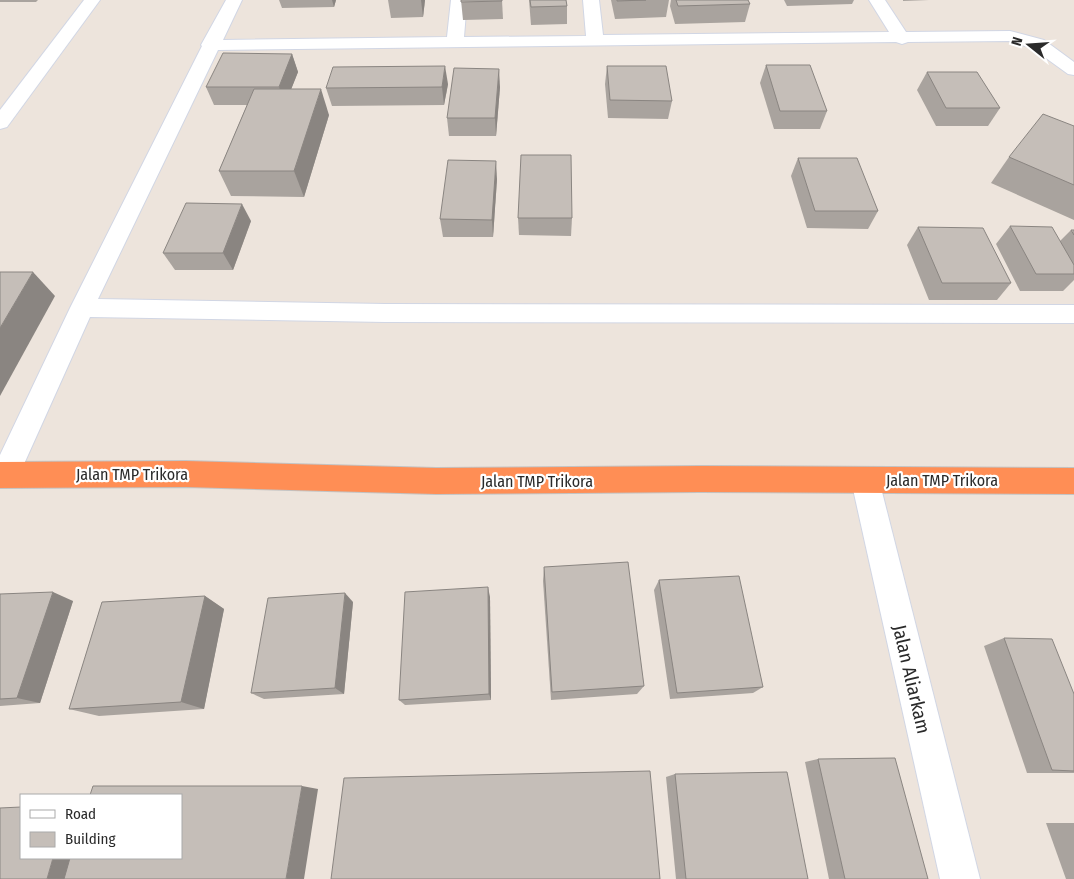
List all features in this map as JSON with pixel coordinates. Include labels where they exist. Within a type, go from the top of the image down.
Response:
[{"type":"highway","name":"Jalan TMP Trikora","points":[[2,475],[186,474],[436,481],[1074,481]]},
{"type":"street","points":[[0,123],[92,0]]},
{"type":"street","points":[[2,475],[234,0]]},
{"type":"street","points":[[454,43],[459,0]]},
{"type":"street","points":[[591,0],[595,42]]},
{"type":"street","points":[[877,0],[902,39]]},
{"type":"street","points":[[210,46],[902,39],[1010,36],[1038,44],[1074,70]]},
{"type":"street","points":[[82,308],[385,313],[1074,314]]},
{"type":"street","name":"Jalan Aliarkam","points":[[865,480],[960,879]]},
{"type":"building","points":[[461,0],[502,0],[502,1],[461,2]]},
{"type":"building","points":[[530,0],[566,0],[567,6],[531,7]]},
{"type":"building","points":[[676,0],[748,0],[750,4],[678,6]]},
{"type":"building","points":[[223,53],[292,54],[279,87],[206,87]]},
{"type":"building","points":[[766,65],[810,65],[827,111],[780,111]]},
{"type":"building","points":[[445,66],[442,87],[326,88],[333,67]]},
{"type":"building","points":[[607,66],[666,66],[672,101],[610,100]]},
{"type":"building","points":[[454,68],[499,69],[495,118],[447,118]]},
{"type":"building","points":[[927,72],[977,72],[1000,108],[946,108]]},
{"type":"building","points":[[254,89],[321,89],[294,171],[219,171]]},
{"type":"building","points":[[1043,114],[1074,126],[1074,185],[1009,157]]},
{"type":"building","points":[[521,155],[571,155],[572,218],[518,218]]},
{"type":"building","points":[[798,158],[857,158],[878,211],[815,211]]},
{"type":"building","points":[[448,160],[496,161],[492,220],[440,219]]},
{"type":"building","points":[[186,203],[242,204],[223,253],[163,253]]},
{"type":"building","points":[[1010,226],[1052,227],[1074,265],[1074,274],[1036,274]]},
{"type":"building","points":[[918,227],[983,228],[1011,283],[942,283]]},
{"type":"building","points":[[0,272],[33,272],[0,328]]},
{"type":"building","points":[[628,562],[644,686],[552,692],[544,567]]},
{"type":"building","points":[[739,576],[763,687],[677,693],[659,580]]},
{"type":"building","points":[[488,587],[489,694],[399,700],[405,592]]},
{"type":"building","points":[[53,592],[17,698],[0,699],[0,594]]},
{"type":"building","points":[[345,593],[335,688],[251,693],[268,598]]},
{"type":"building","points":[[205,596],[181,702],[69,709],[102,602]]},
{"type":"building","points":[[1004,638],[1052,639],[1074,694],[1074,771],[1052,770]]},
{"type":"building","points":[[895,758],[928,879],[845,879],[818,759]]},
{"type":"building","points":[[650,771],[660,879],[331,879],[344,778]]},
{"type":"building","points":[[787,772],[808,879],[686,879],[675,774]]},
{"type":"building","points":[[93,786],[302,786],[286,879],[64,879],[70,859],[182,859],[182,794],[90,794]]},
{"type":"building","points":[[20,807],[20,859],[53,859],[47,879],[0,879],[0,808]]}]
